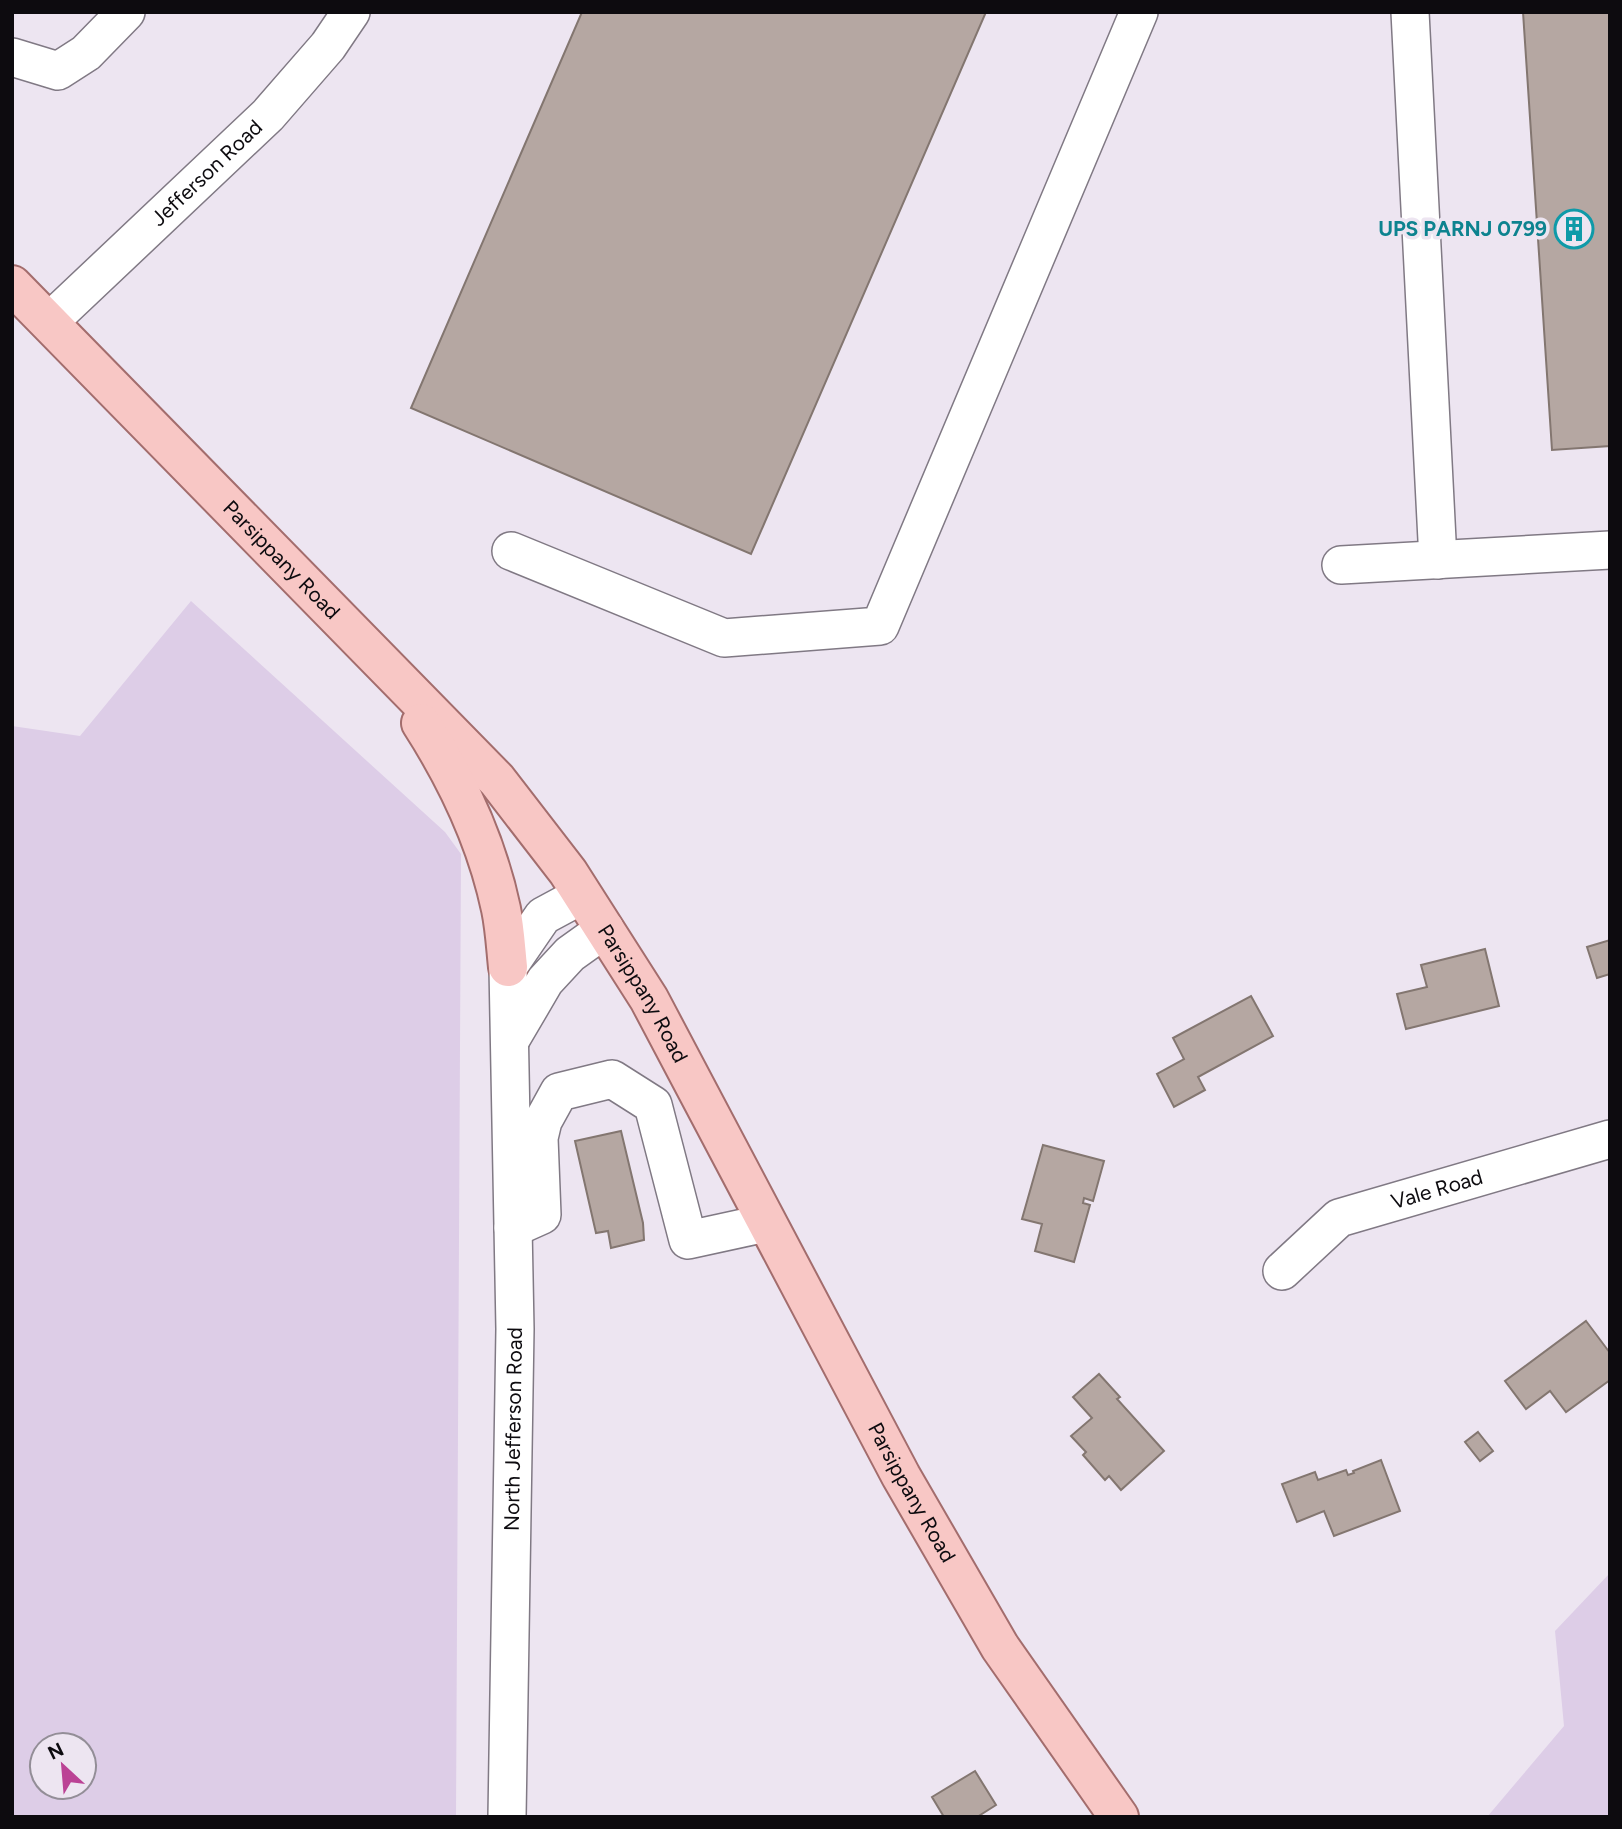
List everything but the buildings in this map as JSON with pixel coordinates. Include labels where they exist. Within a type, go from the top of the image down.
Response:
[{"type":"main road","name":"Parsippany Road","points":[[12,285],[497,780],[568,872],[649,999],[901,1476],[1000,1647],[1117,1816]]},
{"type":"main road","points":[[386,668],[433,742],[475,824],[488,860],[501,911],[508,967]]},
{"type":"street","name":"Jefferson Road","points":[[49,322],[268,115],[328,46],[351,12]]},
{"type":"street","points":[[1410,12],[1438,560]]},
{"type":"street","points":[[12,57],[58,71],[86,53],[125,13]]},
{"type":"street","points":[[511,551],[724,638],[880,626],[1139,13]]},
{"type":"street","points":[[1341,565],[1610,551]]},
{"type":"street","points":[[508,967],[543,916],[582,895]]},
{"type":"street","points":[[511,1039],[545,981],[570,954],[605,929]]},
{"type":"street","name":"North Jefferson Road","points":[[507,1817],[513,1506],[513,1228],[508,967]]},
{"type":"street","points":[[513,1228],[542,1216],[539,1138],[543,1121],[559,1092],[612,1079],[653,1105],[688,1240],[766,1223]]},
{"type":"street","name":"Vale Road","points":[[1282,1270],[1339,1218],[1610,1139]]},
{"type":"shaded area","points":[[191,601],[445,832],[461,854],[456,1817],[12,1817],[12,726],[80,736]]},
{"type":"shaded area","points":[[1610,1573],[1610,1817],[1487,1817],[1564,1726],[1555,1631]]},
{"type":"place","name":"UPS PARNJ 0799","points":[[1574,229]]}]
